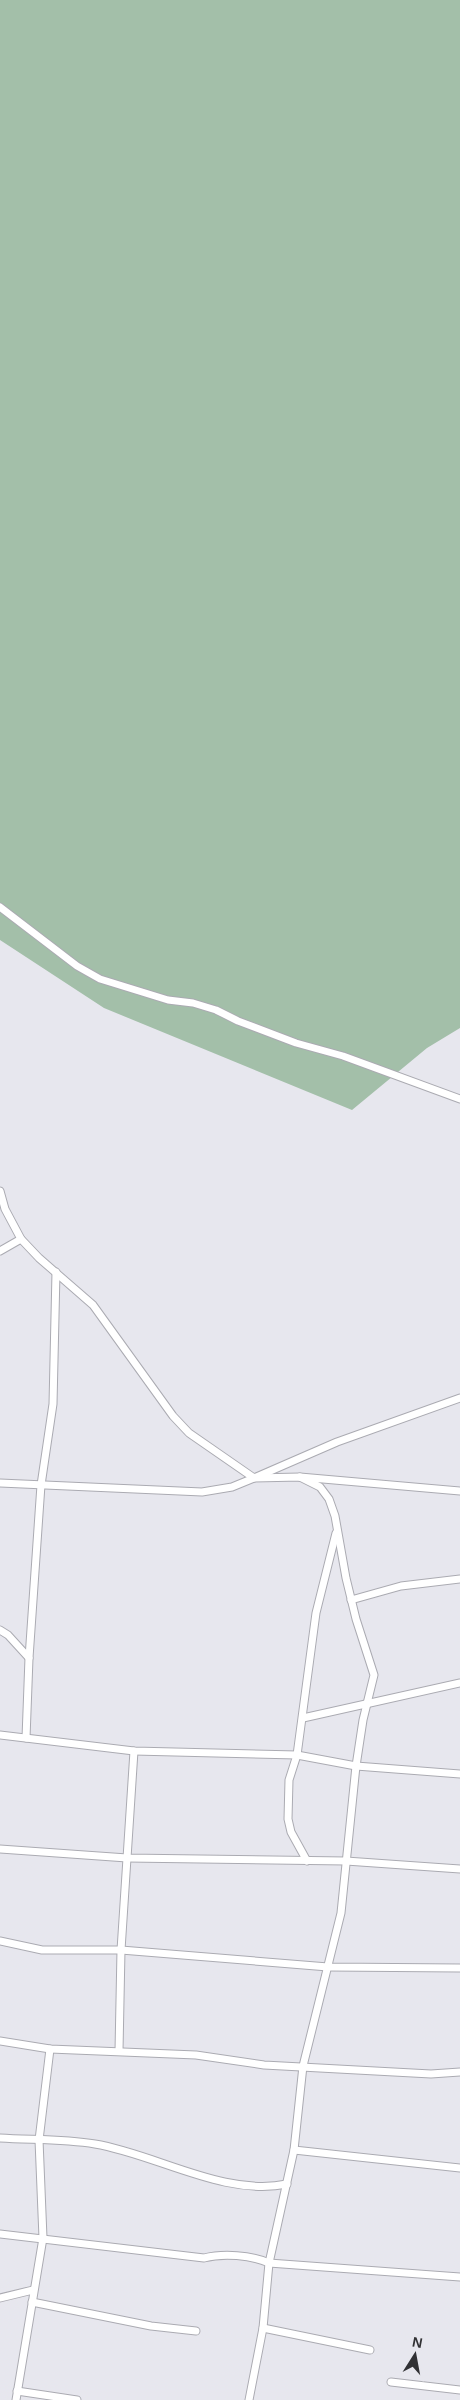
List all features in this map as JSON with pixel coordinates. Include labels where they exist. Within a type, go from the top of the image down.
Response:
[{"type":"street","points":[[0,907],[77,966],[100,979],[168,1000],[193,1003],[216,1010],[238,1021],[296,1043],[343,1056],[460,1100]]},
{"type":"street","points":[[0,1191],[5,1209],[21,1239],[39,1258],[94,1305],[174,1416],[189,1432],[254,1478],[300,1477],[460,1491]]},
{"type":"street","points":[[0,1251],[21,1239]]},
{"type":"street","points":[[26,1738],[29,1658],[42,1485],[53,1404],[56,1272]]},
{"type":"street","points":[[0,1483],[202,1492],[232,1487],[337,1442],[460,1398]]},
{"type":"street","points":[[249,2400],[263,2328],[269,2263],[294,2150],[303,2066],[341,1913],[356,1766],[374,1675],[371,1659],[364,1648],[351,1600],[330,1498],[320,1487],[300,1477]]},
{"type":"street","points":[[308,1861],[291,1832],[288,1819],[288,1780],[297,1755],[316,1613],[337,1530]]},
{"type":"street","points":[[351,1600],[401,1586],[460,1579]]},
{"type":"street","points":[[0,1630],[8,1635],[29,1658]]},
{"type":"street","points":[[303,1718],[460,1683]]},
{"type":"street","points":[[0,1734],[134,1751],[297,1755],[356,1766],[460,1774]]},
{"type":"street","points":[[119,2051],[122,1950],[134,1751]]},
{"type":"street","points":[[0,1849],[127,1858],[346,1861],[460,1869]]},
{"type":"street","points":[[0,1941],[42,1950],[122,1950],[328,1967],[460,1968]]},
{"type":"street","points":[[0,2042],[50,2049],[188,2054],[264,2065],[430,2074],[460,2072]]},
{"type":"street","points":[[16,2400],[33,2290],[44,2238],[39,2140],[50,2049]]},
{"type":"street","points":[[0,2138],[95,2144],[236,2184],[269,2188],[286,2184]]},
{"type":"street","points":[[294,2150],[460,2168]]},
{"type":"street","points":[[0,2234],[204,2258],[214,2255],[257,2258],[269,2263],[460,2276]]},
{"type":"street","points":[[0,2298],[33,2290]]},
{"type":"street","points":[[32,2302],[152,2326],[196,2331]]},
{"type":"street","points":[[263,2328],[370,2350]]},
{"type":"street","points":[[391,2382],[460,2390]]},
{"type":"street","points":[[17,2391],[77,2400]]},
{"type":"green space","points":[[0,0],[460,0],[460,1028],[427,1048],[352,1110],[104,1008],[0,940]]}]
